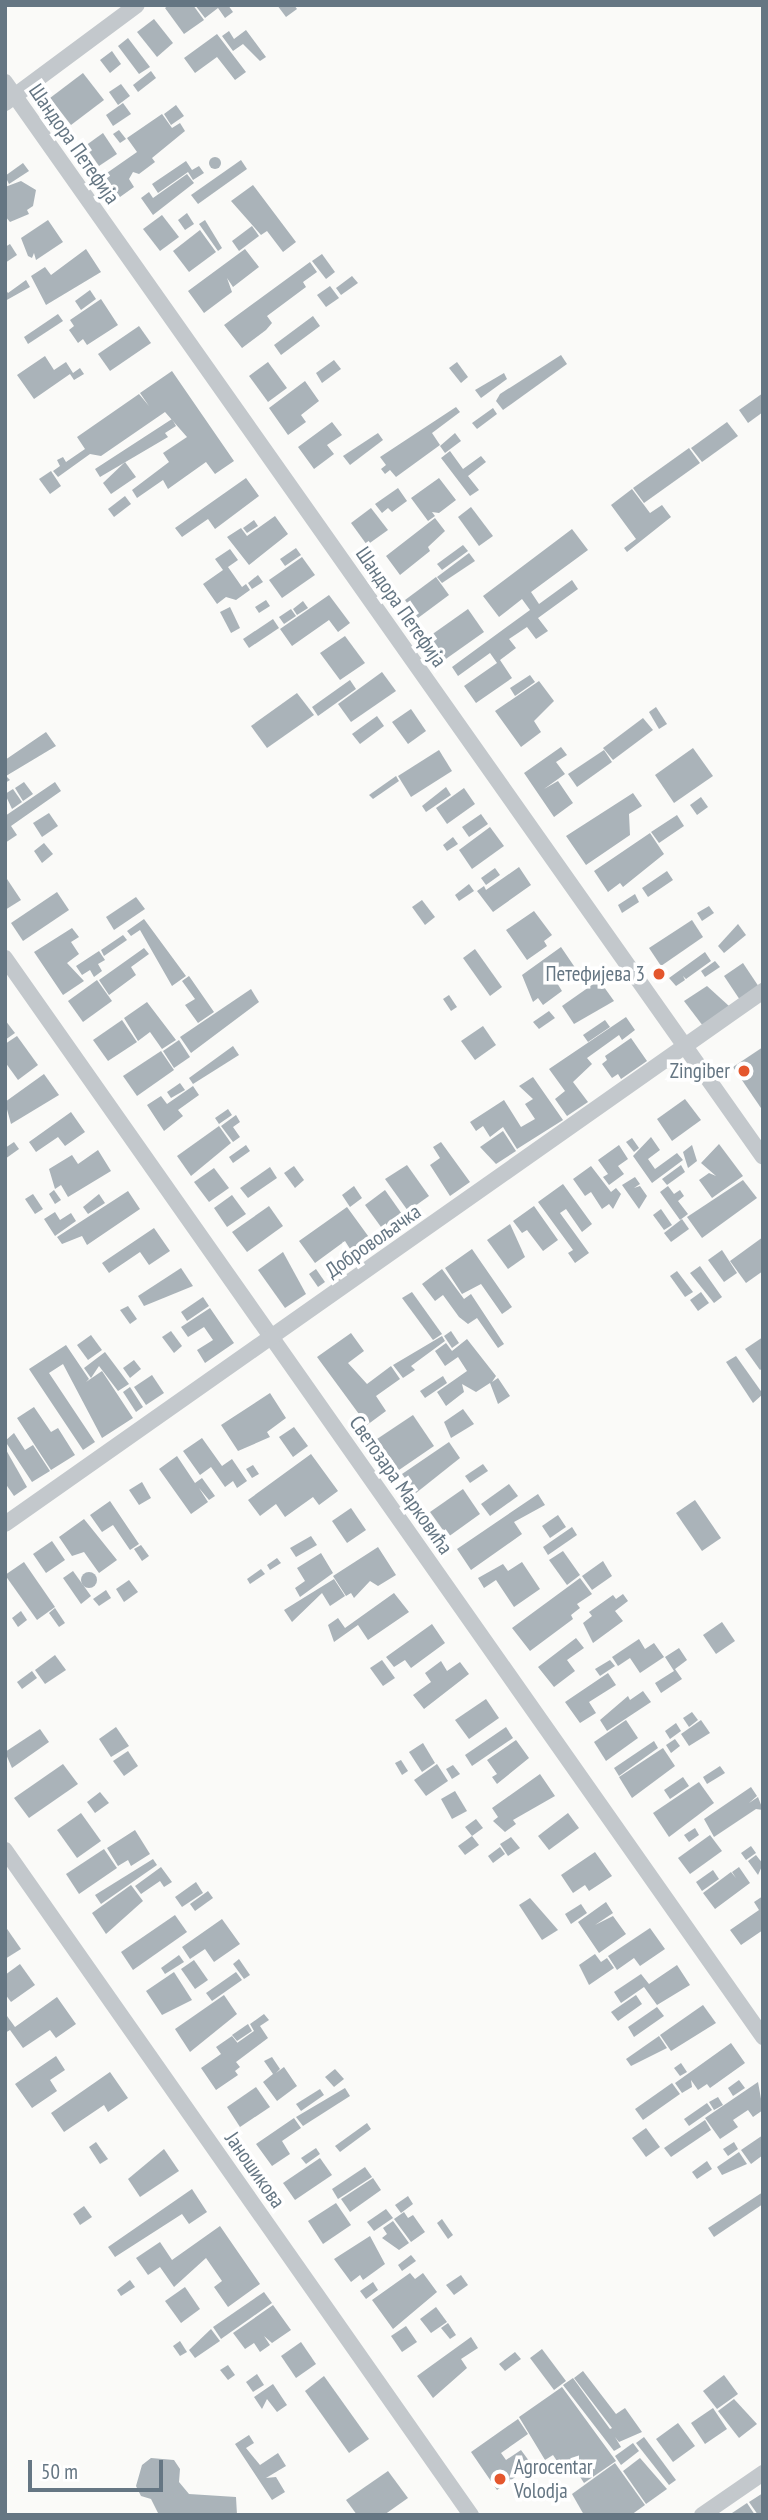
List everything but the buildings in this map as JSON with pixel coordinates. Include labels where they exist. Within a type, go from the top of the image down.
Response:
[{"type":"street","points":[[10,99],[137,5]]},
{"type":"street","name":"Шандора Петефија","points":[[5,82],[10,99],[763,1157]]},
{"type":"street","name":"Светозара Марковића","points":[[5,958],[763,2037]]},
{"type":"street","name":"Добровољачка","points":[[5,1524],[763,991]]},
{"type":"street","name":"Јаношикова","points":[[5,1850],[471,2515]]},
{"type":"street","points":[[702,2515],[763,2473]]},
{"type":"place","name":"Петефијева 3","points":[[659,974]]},
{"type":"place","name":"Zingiber","points":[[744,1071]]},
{"type":"place","name":"Agrocentar Volodja","points":[[500,2479]]}]
